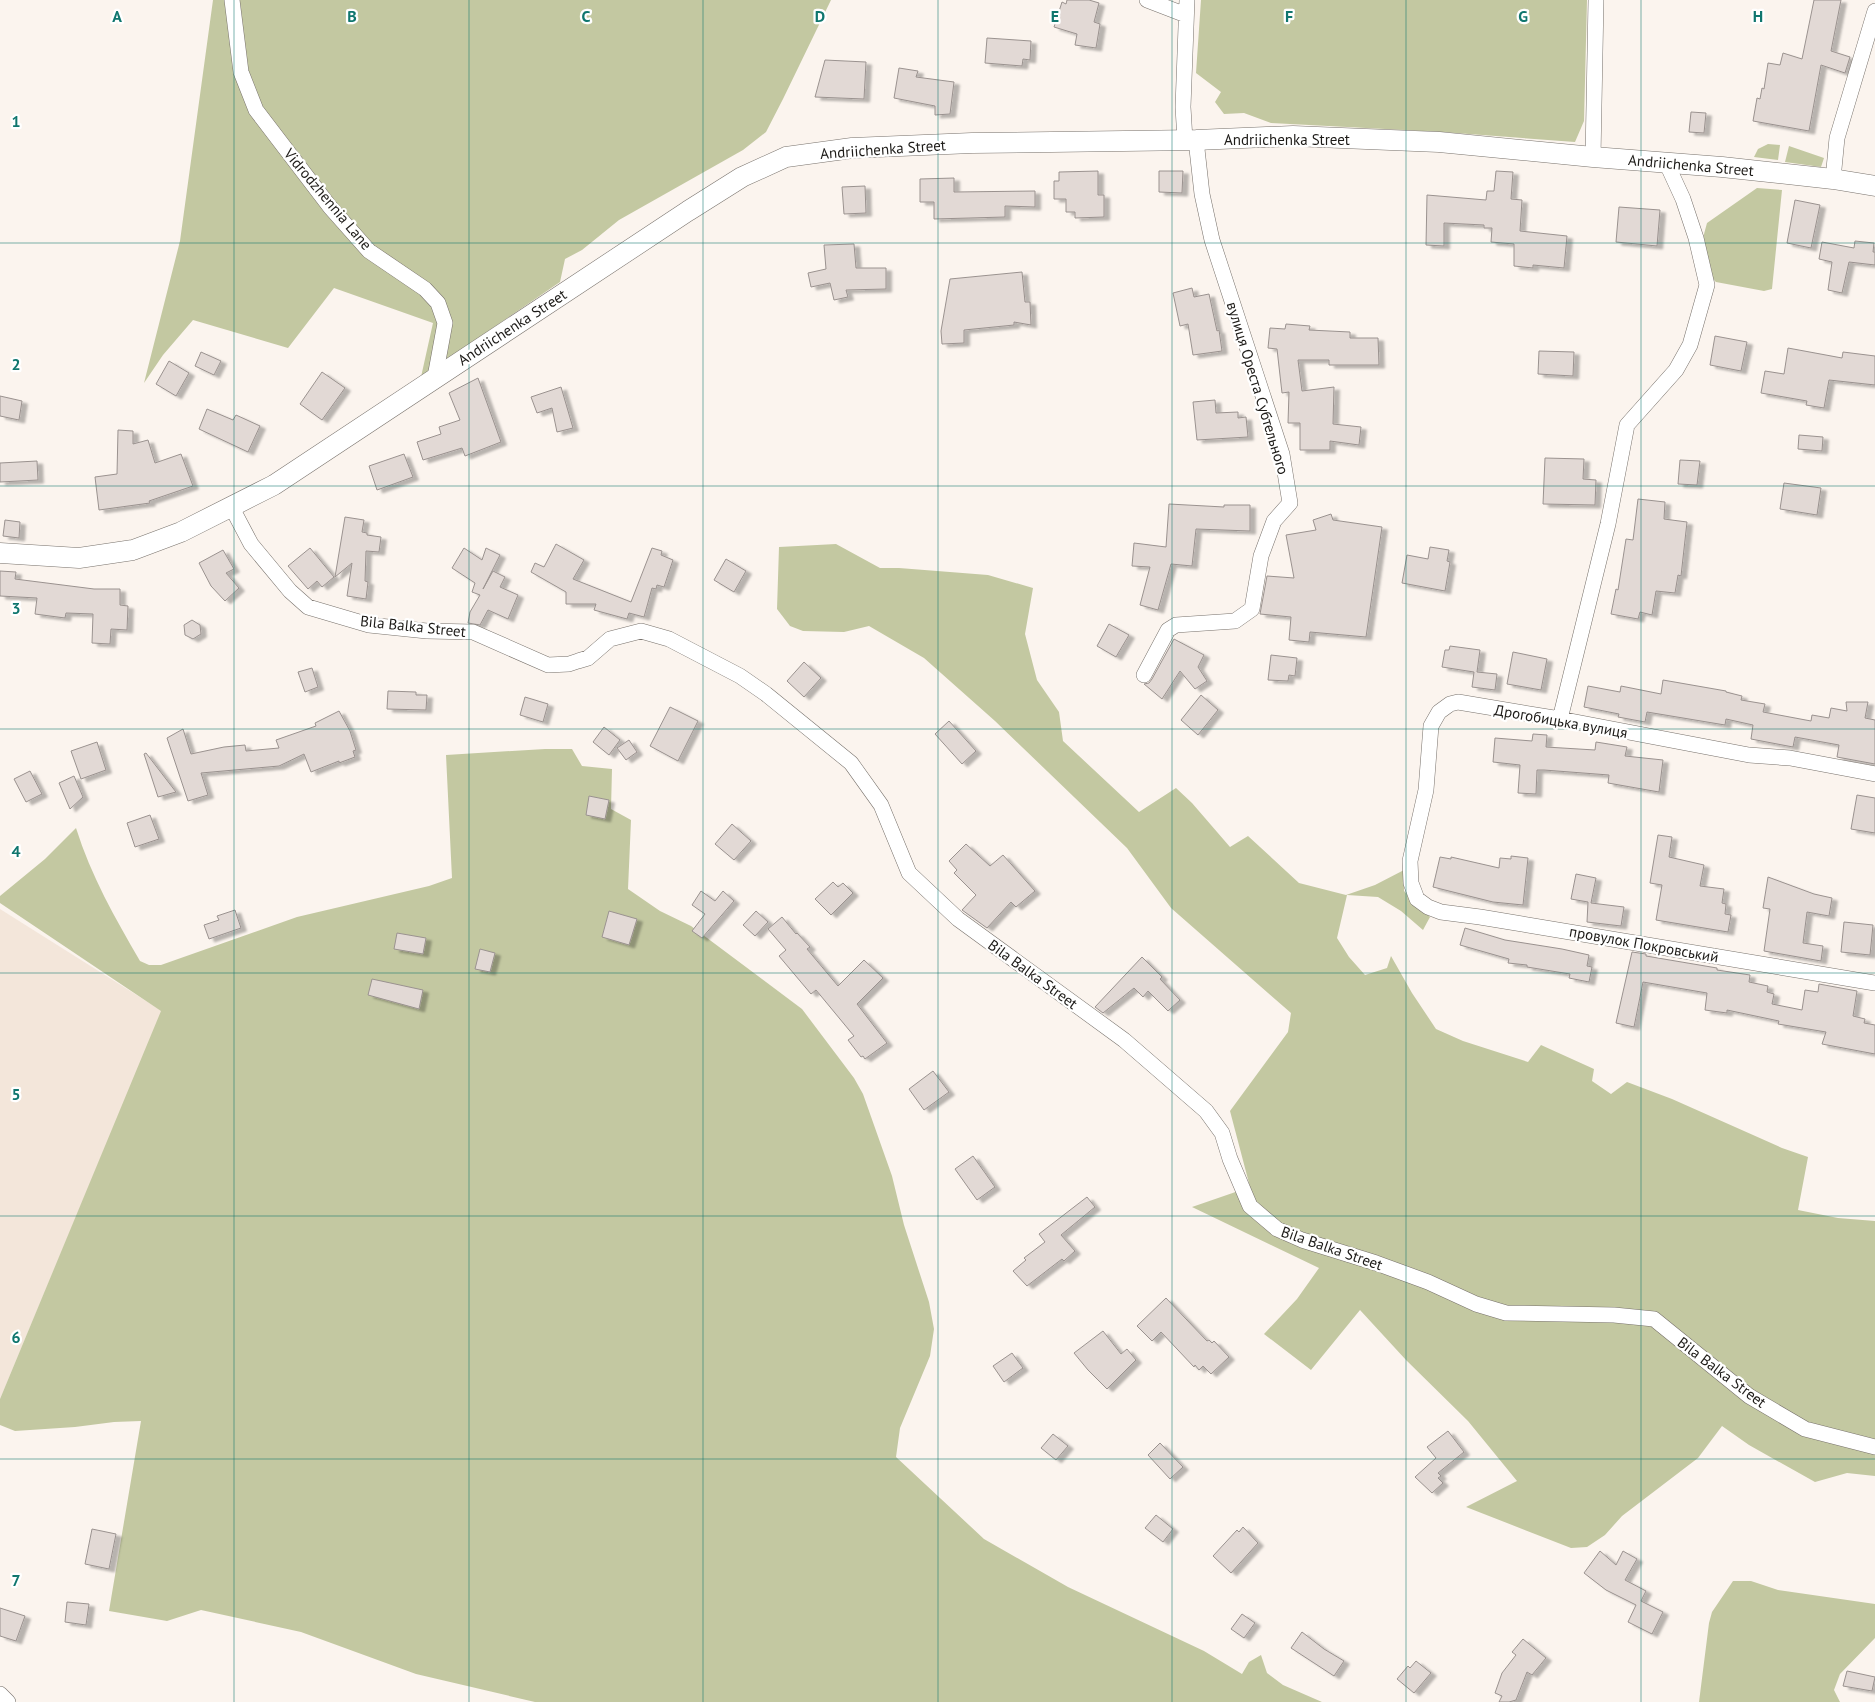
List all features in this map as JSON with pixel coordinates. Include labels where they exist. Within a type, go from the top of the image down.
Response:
[{"type":"street","name":"Vidrodzhennia Lane","points":[[232,0],[241,72],[256,110],[330,206],[369,251],[425,289],[438,303],[445,323],[435,377]]},
{"type":"street","points":[[1147,0],[1186,8]]},
{"type":"street","points":[[1593,157],[1596,0]]},
{"type":"street","name":"вулиця Ореста Субтельного","points":[[1144,675],[1168,630],[1176,625],[1235,621],[1252,609],[1261,556],[1274,521],[1290,503],[1282,454],[1212,240],[1183,107],[1186,8]]},
{"type":"street","points":[[1833,179],[1837,138],[1875,11]]},
{"type":"street","name":"Andriichenka Street","points":[[0,553],[79,558],[133,550],[181,532],[232,508],[274,485],[688,211],[742,177],[786,157],[852,148],[972,143],[1191,140],[1293,136],[1430,142],[1666,162],[1833,179],[1875,186]]},
{"type":"street","points":[[1560,719],[1608,524],[1627,424],[1676,370],[1690,345],[1707,285],[1696,238],[1683,199],[1666,162]]},
{"type":"street","name":"Bila Balka Street","points":[[232,508],[251,544],[290,591],[308,607],[369,625],[427,631],[473,632],[548,665],[578,662],[588,658],[610,639],[641,631],[669,639],[740,676],[766,694],[851,763],[881,805],[909,873],[951,912],[1033,975],[1124,1040],[1206,1111],[1222,1133],[1230,1159],[1250,1206],[1277,1229],[1302,1240],[1376,1263],[1428,1282],[1476,1304],[1506,1313],[1614,1315],[1654,1319],[1750,1396],[1805,1429],[1875,1447]]},
{"type":"street","name":"Дрогобицька вулиця","points":[[1416,899],[1411,883],[1410,861],[1426,790],[1431,726],[1438,712],[1458,702],[1560,719],[1731,752],[1790,758],[1875,774]]},
{"type":"street","name":"провулок Покровський","points":[[1416,899],[1428,907],[1441,912],[1480,916],[1875,983]]},
{"type":"street","points":[[0,1694],[8,1702]]},
{"type":"shaded area","points":[[0,909],[162,1011],[0,1399]]},
{"type":"green space","points":[[213,0],[831,0],[766,132],[743,150],[619,220],[582,250],[565,259],[560,282],[421,377],[433,323],[334,288],[288,348],[193,320],[163,355],[144,383],[180,241]]},
{"type":"green space","points":[[1201,0],[1587,0],[1584,121],[1575,142],[1442,132],[1271,123],[1244,113],[1224,114],[1215,102],[1221,92],[1196,73]]},
{"type":"green space","points":[[1768,144],[1780,145],[1778,160],[1754,157],[1758,149]]},
{"type":"green space","points":[[1789,146],[1824,158],[1821,167],[1785,162]]},
{"type":"green space","points":[[1757,188],[1782,190],[1772,289],[1764,291],[1716,282],[1709,275],[1701,245],[1707,223]]},
{"type":"green space","points":[[836,544],[880,568],[988,575],[1033,588],[1025,634],[1037,680],[1059,712],[1063,741],[1139,812],[1176,788],[1192,803],[1230,847],[1248,836],[1299,883],[1346,895],[1375,885],[1404,870],[1404,891],[1430,917],[1423,930],[1401,911],[1378,897],[1347,895],[1337,938],[1349,957],[1365,975],[1387,968],[1391,956],[1412,993],[1436,1029],[1463,1041],[1528,1062],[1541,1045],[1594,1069],[1592,1081],[1611,1094],[1627,1082],[1672,1099],[1782,1148],[1808,1157],[1798,1210],[1838,1218],[1875,1221],[1875,1476],[1847,1473],[1815,1482],[1749,1445],[1722,1426],[1698,1458],[1622,1516],[1605,1535],[1587,1547],[1571,1548],[1466,1507],[1517,1481],[1468,1421],[1406,1360],[1360,1310],[1311,1370],[1264,1334],[1297,1299],[1319,1268],[1192,1207],[1250,1187],[1230,1111],[1288,1032],[1291,1013],[1171,908],[1127,848],[995,721],[924,658],[869,626],[844,632],[803,631],[790,626],[777,609],[779,547]]},
{"type":"green space","points":[[572,749],[582,766],[612,769],[611,809],[631,820],[628,889],[660,911],[691,926],[802,1009],[854,1078],[863,1094],[892,1176],[904,1225],[929,1302],[934,1329],[930,1356],[900,1428],[896,1457],[984,1539],[1068,1587],[1204,1651],[1242,1674],[1249,1662],[1261,1655],[1267,1673],[1283,1685],[1322,1702],[535,1702],[416,1674],[301,1632],[201,1610],[167,1621],[109,1611],[141,1421],[15,1431],[0,1425],[0,1399],[161,1011],[0,903],[0,896],[45,859],[76,828],[96,880],[140,961],[149,965],[161,965],[297,917],[429,886],[452,878],[446,755]]},
{"type":"green space","points":[[1733,1581],[1751,1581],[1778,1590],[1875,1604],[1875,1638],[1840,1674],[1834,1690],[1840,1702],[1699,1702],[1712,1612]]},
{"type":"building","points":[[1067,0],[1089,0],[1099,3],[1094,22],[1100,24],[1096,48],[1075,45],[1077,34],[1054,27],[1062,2],[1066,4]]},
{"type":"building","points":[[1814,0],[1841,0],[1831,51],[1850,57],[1845,73],[1821,65],[1809,131],[1753,121],[1757,98],[1760,99],[1762,88],[1764,89],[1768,63],[1780,65],[1783,53],[1802,59]]},
{"type":"building","points":[[987,38],[1031,41],[1030,60],[1023,59],[1022,66],[985,63]]},
{"type":"building","points":[[825,60],[866,62],[864,99],[815,97]]},
{"type":"building","points":[[899,68],[918,71],[916,77],[954,82],[950,114],[935,115],[935,106],[894,98]]},
{"type":"building","points":[[1691,112],[1706,113],[1704,133],[1689,132]]},
{"type":"building","points":[[1098,171],[1098,195],[1104,195],[1104,217],[1075,218],[1075,212],[1066,212],[1066,199],[1054,199],[1054,181],[1059,181],[1059,172]]},
{"type":"building","points":[[1159,171],[1183,171],[1182,193],[1159,192]]},
{"type":"building","points":[[1496,171],[1513,172],[1511,199],[1522,200],[1520,231],[1567,236],[1564,268],[1533,265],[1533,268],[1514,266],[1514,244],[1491,242],[1492,228],[1484,228],[1484,225],[1444,223],[1444,246],[1426,245],[1427,195],[1486,200],[1487,191],[1494,191]]},
{"type":"building","points":[[954,178],[954,192],[1035,191],[1035,207],[1005,206],[1005,217],[934,219],[934,202],[920,202],[920,179]]},
{"type":"building","points":[[865,186],[866,213],[844,214],[842,187]]},
{"type":"building","points":[[1795,200],[1820,205],[1811,248],[1787,243]]},
{"type":"building","points":[[1619,207],[1660,210],[1657,246],[1616,242]]},
{"type":"building","points":[[1855,241],[1874,243],[1875,265],[1849,262],[1842,293],[1828,290],[1832,262],[1819,259],[1822,242],[1854,248]]},
{"type":"building","points":[[854,244],[856,268],[886,268],[886,289],[846,290],[848,297],[834,300],[830,283],[811,287],[808,273],[826,269],[824,245]]},
{"type":"building","points":[[1022,272],[1025,302],[1030,302],[1031,325],[1014,322],[1014,325],[964,330],[964,343],[942,344],[941,331],[950,279]]},
{"type":"building","points":[[1192,288],[1194,297],[1209,294],[1217,331],[1219,330],[1222,351],[1193,355],[1188,324],[1180,326],[1173,293]]},
{"type":"building","points":[[1286,324],[1310,326],[1309,330],[1350,332],[1350,338],[1378,338],[1379,365],[1329,365],[1329,360],[1298,360],[1302,391],[1334,387],[1333,424],[1361,427],[1359,445],[1330,441],[1330,450],[1300,450],[1300,423],[1288,423],[1289,392],[1282,393],[1277,349],[1268,348],[1270,328],[1285,329]]},
{"type":"building","points":[[1715,336],[1747,342],[1741,371],[1710,365]]},
{"type":"building","points":[[1788,348],[1842,358],[1843,352],[1875,356],[1875,385],[1829,380],[1824,408],[1806,405],[1807,401],[1761,393],[1765,371],[1784,374]]},
{"type":"building","points":[[1539,351],[1574,352],[1573,376],[1538,374]]},
{"type":"building","points":[[201,352],[221,361],[214,375],[195,366]]},
{"type":"building","points":[[169,361],[189,373],[176,396],[156,384]]},
{"type":"building","points":[[322,372],[345,388],[322,420],[300,404]]},
{"type":"building","points":[[478,378],[501,442],[465,456],[462,448],[423,460],[417,442],[441,434],[439,427],[460,420],[449,393]]},
{"type":"building","points":[[561,387],[573,428],[557,432],[552,408],[537,413],[531,397]]},
{"type":"building","points":[[0,396],[22,401],[19,420],[0,416]]},
{"type":"building","points":[[1215,400],[1216,413],[1238,412],[1238,418],[1246,417],[1248,437],[1197,440],[1193,402]]},
{"type":"building","points":[[207,409],[233,420],[236,415],[260,426],[248,452],[199,429]]},
{"type":"building","points":[[118,430],[133,431],[133,444],[148,440],[155,463],[181,454],[193,486],[149,501],[150,503],[99,510],[95,477],[117,474]]},
{"type":"building","points":[[1799,435],[1823,437],[1822,451],[1798,449]]},
{"type":"building","points":[[404,454],[413,477],[377,490],[369,466]]},
{"type":"building","points":[[1545,458],[1584,459],[1583,479],[1596,480],[1595,505],[1543,504]]},
{"type":"building","points":[[1680,460],[1700,461],[1697,485],[1678,484]]},
{"type":"building","points":[[37,461],[38,480],[0,482],[0,463]]},
{"type":"building","points":[[1784,483],[1821,488],[1817,515],[1780,509]]},
{"type":"building","points":[[1638,499],[1665,502],[1664,519],[1687,522],[1681,576],[1678,575],[1675,593],[1656,591],[1652,615],[1640,612],[1638,619],[1611,614],[1616,589],[1618,590],[1626,539],[1633,540]]},
{"type":"building","points":[[1169,504],[1224,507],[1224,505],[1250,505],[1250,531],[1196,529],[1192,566],[1171,564],[1158,610],[1140,605],[1150,567],[1132,566],[1134,543],[1166,547]]},
{"type":"building","points":[[1331,514],[1333,520],[1382,527],[1366,637],[1310,632],[1309,642],[1289,640],[1291,617],[1260,614],[1267,576],[1294,578],[1286,535],[1316,530],[1313,520]]},
{"type":"building","points":[[345,517],[364,520],[362,532],[367,533],[367,535],[381,537],[379,552],[366,551],[365,581],[368,582],[366,599],[347,596],[352,563],[335,577]]},
{"type":"building","points":[[5,520],[20,522],[19,538],[3,536]]},
{"type":"building","points":[[556,544],[584,560],[573,579],[631,602],[652,548],[662,551],[661,555],[673,560],[664,587],[657,585],[656,589],[652,588],[644,617],[629,613],[627,619],[594,610],[596,604],[566,604],[566,592],[531,572],[535,563],[544,567]]},
{"type":"building","points":[[1430,547],[1449,550],[1447,561],[1450,562],[1445,591],[1402,583],[1407,555],[1428,559]]},
{"type":"building","points":[[310,548],[334,577],[322,587],[317,581],[308,589],[288,566]]},
{"type":"building","points":[[464,548],[482,560],[486,548],[500,555],[483,589],[493,571],[505,577],[500,587],[518,595],[508,619],[488,610],[480,625],[468,623],[470,612],[480,595],[472,592],[475,583],[452,568]]},
{"type":"building","points":[[223,550],[234,569],[226,573],[239,588],[225,601],[211,586],[199,563]]},
{"type":"building","points":[[726,559],[746,571],[734,592],[714,580]]},
{"type":"building","points":[[0,571],[16,572],[15,579],[94,589],[120,589],[120,605],[128,606],[127,630],[111,629],[110,644],[92,643],[93,614],[66,613],[65,618],[35,614],[37,598],[0,596]]},
{"type":"building","points":[[192,620],[200,625],[201,634],[193,639],[185,635],[184,625]]},
{"type":"building","points":[[1109,624],[1129,635],[1116,657],[1097,646]]},
{"type":"building","points":[[1174,639],[1204,655],[1198,667],[1207,681],[1195,689],[1180,671],[1162,699],[1144,684],[1149,683],[1152,679]]},
{"type":"building","points":[[1450,646],[1480,650],[1477,672],[1497,674],[1495,690],[1472,687],[1474,672],[1442,667],[1445,650],[1449,650]]},
{"type":"building","points":[[1513,652],[1547,659],[1541,690],[1507,684]]},
{"type":"building","points":[[1271,655],[1297,658],[1295,676],[1289,675],[1288,681],[1268,680]]},
{"type":"building","points":[[804,662],[821,678],[804,697],[787,681]]},
{"type":"building","points":[[312,668],[318,687],[305,692],[298,672]]},
{"type":"building","points":[[1663,680],[1726,691],[1742,696],[1741,700],[1765,704],[1763,712],[1811,721],[1812,715],[1829,718],[1831,708],[1847,711],[1846,702],[1868,702],[1865,718],[1875,720],[1875,764],[1837,757],[1839,745],[1795,737],[1793,747],[1751,739],[1753,725],[1726,719],[1725,725],[1647,712],[1645,722],[1618,717],[1619,714],[1584,707],[1588,686],[1620,692],[1621,686],[1661,694]]},
{"type":"building","points":[[388,691],[416,692],[416,695],[427,695],[426,710],[387,709]]},
{"type":"building","points":[[1201,695],[1218,710],[1198,735],[1181,720]]},
{"type":"building","points":[[525,697],[548,704],[543,722],[520,715]]},
{"type":"building","points":[[670,707],[698,721],[678,761],[650,746]]},
{"type":"building","points":[[339,711],[350,731],[356,750],[353,751],[355,757],[311,772],[304,754],[279,766],[201,773],[208,795],[188,801],[167,738],[183,729],[191,754],[245,745],[246,751],[279,748],[276,740],[316,726],[315,723]]},
{"type":"building","points":[[949,721],[976,751],[962,764],[935,734]]},
{"type":"building","points":[[604,727],[620,740],[609,755],[593,742]]},
{"type":"building","points":[[1533,734],[1547,735],[1546,747],[1595,750],[1596,742],[1627,747],[1625,756],[1663,760],[1659,792],[1608,783],[1609,775],[1537,770],[1536,794],[1518,793],[1520,765],[1493,762],[1495,738],[1532,741]]},
{"type":"building","points":[[629,740],[637,752],[626,760],[617,748]]},
{"type":"building","points":[[97,742],[106,770],[81,779],[71,751]]},
{"type":"building","points":[[146,753],[176,792],[158,797],[144,754]]},
{"type":"building","points":[[30,771],[42,794],[26,802],[14,779]]},
{"type":"building","points":[[74,776],[83,797],[70,809],[59,783]]},
{"type":"building","points":[[1857,795],[1875,798],[1875,833],[1851,829]]},
{"type":"building","points":[[589,796],[609,800],[605,819],[586,815]]},
{"type":"building","points":[[150,815],[159,839],[135,847],[127,823]]},
{"type":"building","points":[[732,824],[751,841],[734,860],[715,844]]},
{"type":"building","points":[[1658,835],[1672,837],[1669,857],[1704,865],[1700,886],[1724,889],[1722,903],[1726,904],[1725,914],[1731,915],[1728,932],[1656,920],[1662,885],[1650,883]]},
{"type":"building","points":[[966,844],[990,866],[1003,855],[1035,891],[1016,907],[1011,902],[987,928],[962,910],[976,895],[954,873],[957,870],[949,861]]},
{"type":"building","points":[[1511,856],[1528,858],[1523,905],[1493,902],[1433,887],[1440,857],[1451,859],[1451,857],[1499,868],[1500,858],[1511,859]]},
{"type":"building","points":[[1576,874],[1596,878],[1591,903],[1624,907],[1621,926],[1587,922],[1588,902],[1571,899]]},
{"type":"building","points":[[1768,877],[1814,894],[1832,898],[1829,916],[1807,912],[1803,943],[1823,946],[1821,961],[1764,951],[1770,909],[1763,908]]},
{"type":"building","points":[[833,882],[838,887],[843,883],[853,893],[831,915],[815,899]]},
{"type":"building","points":[[701,891],[715,901],[723,891],[734,901],[702,938],[692,931],[705,914],[692,905]]},
{"type":"building","points":[[235,910],[241,928],[209,939],[204,925],[219,920],[217,916]]},
{"type":"building","points":[[609,911],[637,919],[629,945],[602,937]]},
{"type":"building","points":[[756,911],[768,922],[755,936],[743,925]]},
{"type":"building","points":[[782,917],[810,947],[807,949],[838,986],[864,960],[883,978],[857,1004],[887,1043],[865,1059],[863,1056],[861,1057],[848,1040],[854,1036],[816,990],[811,994],[779,956],[786,950],[768,929]]},
{"type":"building","points":[[1844,922],[1873,925],[1870,955],[1841,952]]},
{"type":"building","points":[[1465,928],[1505,940],[1589,955],[1587,966],[1592,967],[1589,982],[1569,978],[1570,974],[1508,963],[1509,959],[1460,945]]},
{"type":"building","points":[[397,933],[426,938],[423,954],[394,949]]},
{"type":"building","points":[[480,949],[495,953],[490,972],[475,969]]},
{"type":"building","points":[[1632,952],[1750,975],[1749,982],[1768,986],[1767,992],[1774,994],[1772,1004],[1802,1010],[1805,990],[1818,992],[1819,984],[1857,991],[1853,1016],[1865,1019],[1864,1023],[1875,1025],[1875,1054],[1822,1044],[1826,1032],[1778,1024],[1779,1021],[1727,1010],[1727,1013],[1705,1010],[1707,993],[1643,982],[1634,1027],[1616,1023]]},
{"type":"building","points":[[1142,957],[1162,977],[1160,979],[1180,1000],[1168,1011],[1148,991],[1143,997],[1134,988],[1103,1013],[1095,1007]]},
{"type":"building","points":[[372,979],[423,990],[419,1009],[368,995]]},
{"type":"building","points":[[933,1071],[949,1092],[924,1110],[909,1089]]},
{"type":"building","points":[[973,1156],[995,1187],[977,1200],[955,1169]]},
{"type":"building","points":[[1087,1197],[1095,1207],[1061,1235],[1075,1251],[1064,1261],[1062,1259],[1027,1286],[1013,1271],[1026,1260],[1024,1258],[1045,1242],[1039,1234]]},
{"type":"building","points":[[1166,1298],[1207,1341],[1209,1340],[1212,1343],[1214,1341],[1229,1357],[1211,1374],[1203,1366],[1199,1370],[1195,1365],[1194,1367],[1161,1332],[1152,1341],[1137,1326]]},
{"type":"building","points":[[1103,1331],[1121,1354],[1127,1349],[1136,1360],[1107,1389],[1074,1353]]},
{"type":"building","points":[[1012,1353],[1023,1368],[1004,1382],[993,1366]]},
{"type":"building","points":[[1448,1431],[1464,1452],[1438,1473],[1441,1476],[1438,1478],[1443,1483],[1432,1493],[1415,1477],[1436,1458],[1427,1447]]},
{"type":"building","points":[[1053,1434],[1068,1446],[1056,1460],[1041,1448]]},
{"type":"building","points":[[1160,1443],[1183,1467],[1170,1479],[1148,1455]]},
{"type":"building","points":[[1156,1515],[1173,1529],[1163,1542],[1145,1528]]},
{"type":"building","points":[[1243,1527],[1258,1543],[1231,1573],[1213,1556],[1237,1530],[1239,1532]]},
{"type":"building","points":[[92,1529],[116,1534],[109,1569],[85,1564]]},
{"type":"building","points":[[1600,1551],[1616,1565],[1623,1551],[1637,1559],[1625,1580],[1646,1591],[1641,1601],[1663,1612],[1652,1634],[1628,1622],[1636,1605],[1606,1590],[1584,1573]]},
{"type":"building","points":[[67,1602],[89,1604],[86,1625],[65,1622]]},
{"type":"building","points":[[0,1608],[25,1616],[16,1641],[0,1636]]},
{"type":"building","points":[[1242,1614],[1255,1623],[1244,1638],[1231,1629]]},
{"type":"building","points":[[1302,1632],[1344,1661],[1334,1676],[1291,1648]]},
{"type":"building","points":[[1523,1639],[1546,1658],[1532,1675],[1527,1672],[1516,1700],[1499,1702],[1502,1696],[1495,1693],[1502,1673],[1516,1655],[1512,1652]]},
{"type":"building","points":[[1416,1661],[1431,1673],[1414,1693],[1397,1679],[1408,1666],[1410,1668]]},
{"type":"building","points":[[1847,1671],[1875,1677],[1872,1691],[1843,1686]]}]
